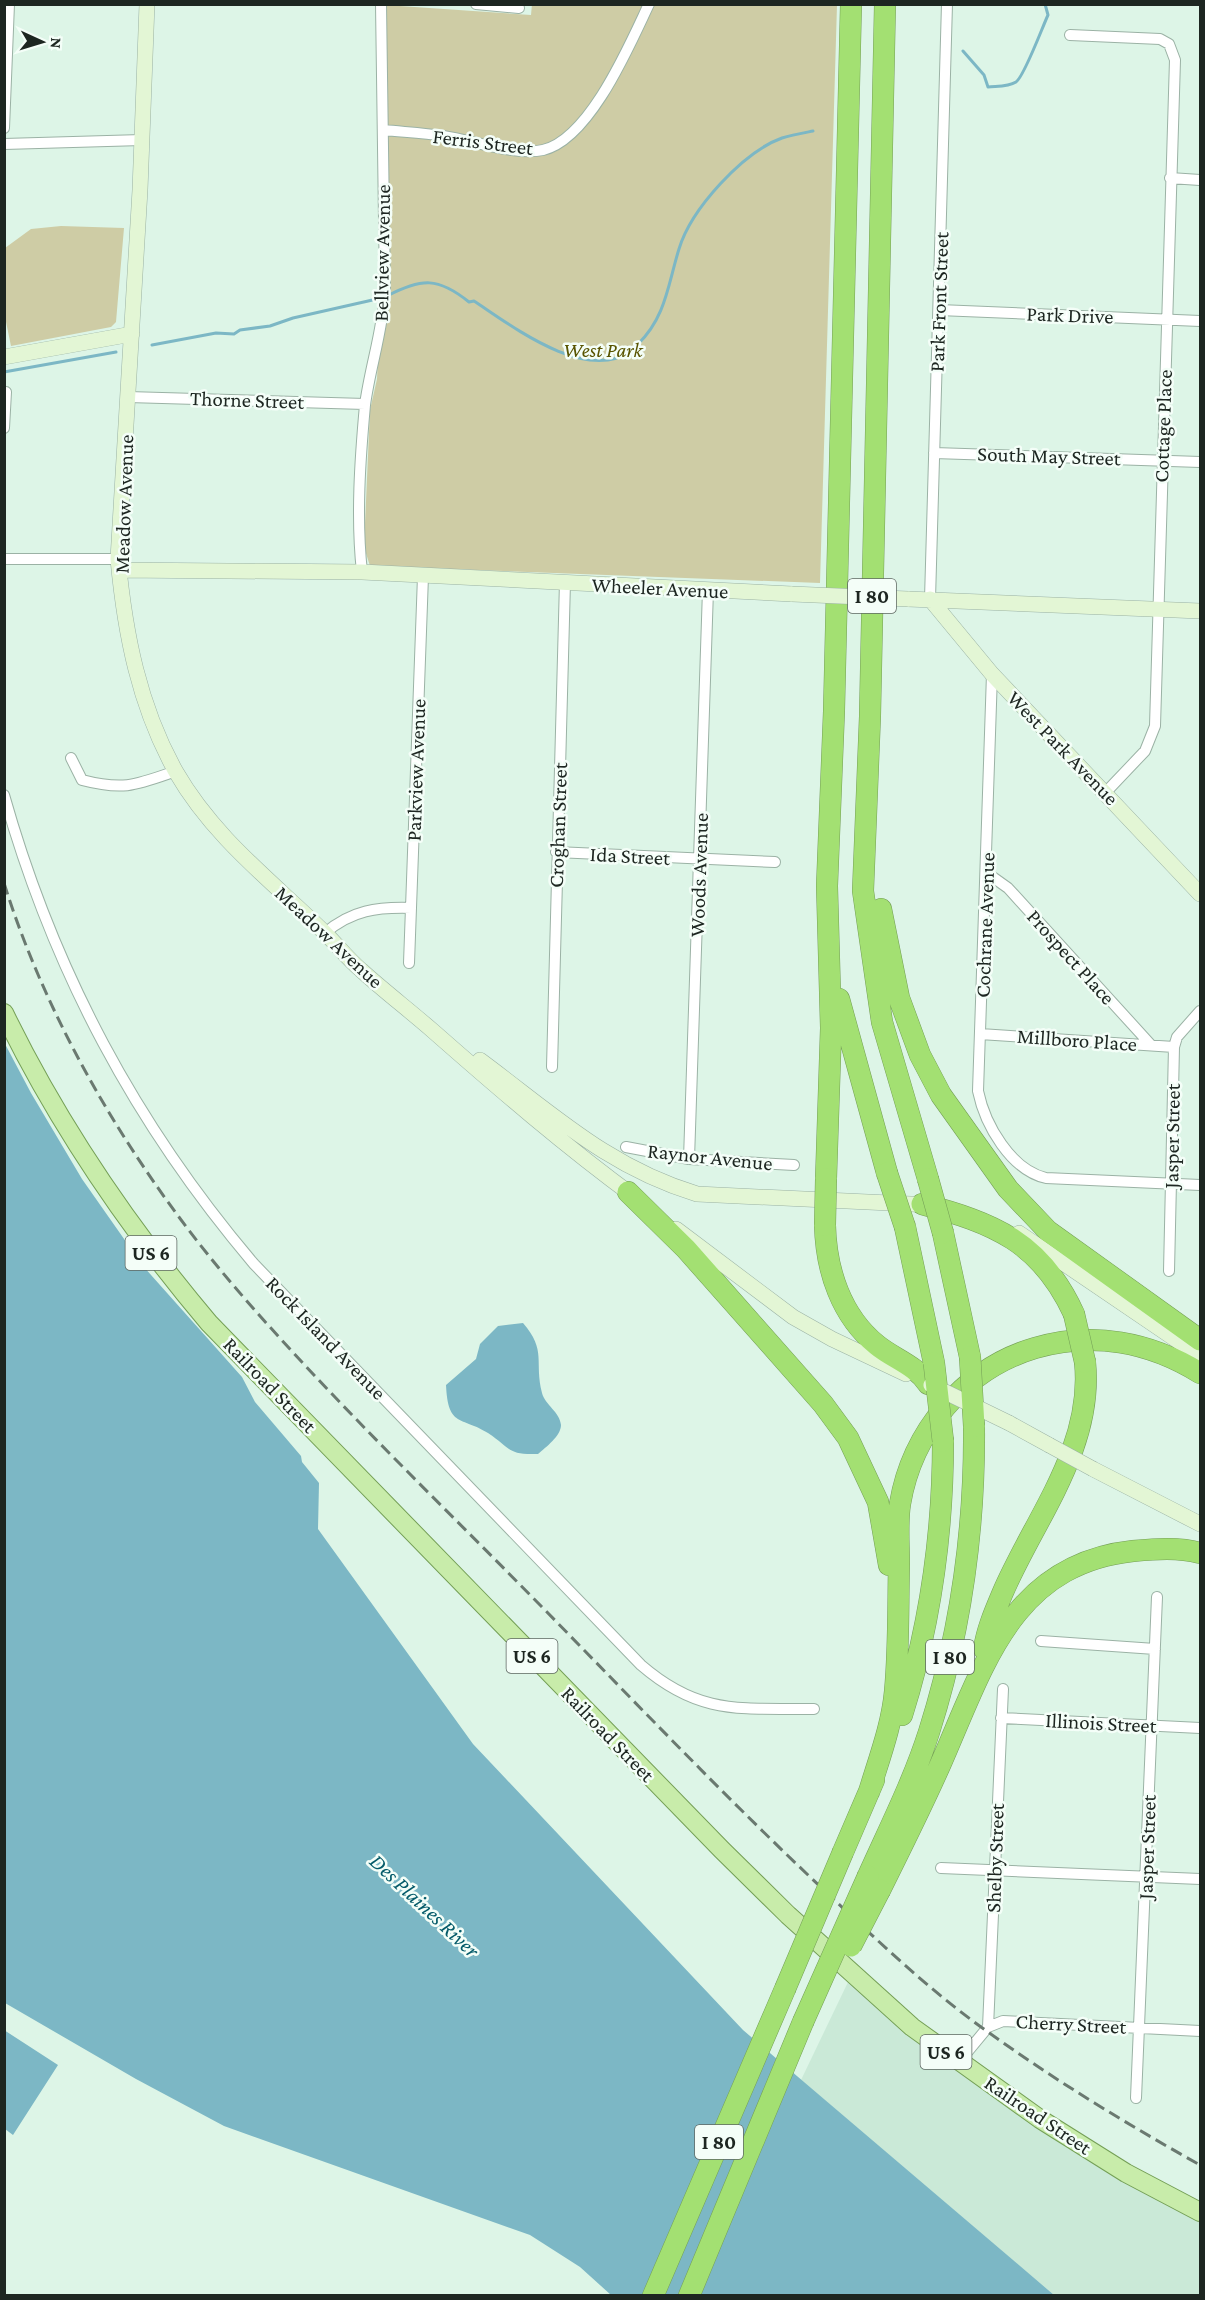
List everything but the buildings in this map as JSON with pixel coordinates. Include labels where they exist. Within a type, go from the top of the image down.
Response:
[{"type":"highway","name":"I 80","points":[[653,2295],[900,1721],[917,1666],[930,1608],[938,1548],[943,1488],[943,1441],[934,1363],[905,1227],[860,1080],[830,964],[827,886],[851,4]]},
{"type":"highway","name":"I 80","points":[[689,2295],[803,2022],[826,1992],[874,1883],[928,1734],[961,1611],[968,1548],[974,1475],[970,1357],[943,1233],[882,1022],[863,891],[870,716],[885,4]]},
{"type":"highway","points":[[870,716],[875,867],[884,933],[899,998],[920,1055],[941,1095],[1008,1189],[1048,1231],[1200,1340]]},
{"type":"highway","points":[[830,964],[831,1028],[825,1225],[827,1256],[840,1298],[854,1320],[877,1345],[922,1374],[928,1384]]},
{"type":"highway","points":[[628,1192],[686,1249],[823,1404],[848,1438],[878,1502],[888,1552],[898,1648]]},
{"type":"highway","points":[[922,1204],[976,1219],[1015,1240],[1048,1272],[1074,1314],[1085,1362],[1085,1408],[1078,1438],[1017,1560],[993,1617],[981,1670]]},
{"type":"highway","points":[[869,1792],[895,1694],[900,1506],[908,1472],[926,1433],[951,1398],[1011,1357],[1070,1340],[1101,1340],[1136,1344],[1158,1350],[1200,1373]]},
{"type":"highway","points":[[874,1883],[921,1808],[992,1646],[1030,1597],[1074,1567],[1114,1553],[1156,1549],[1200,1553]]},
{"type":"main road","name":"Railroad Street","points":[[4,1012],[52,1106],[104,1189],[158,1261],[209,1323],[771,1899],[912,2027],[959,2062],[1040,2119],[1126,2173],[1200,2212]]},
{"type":"street","points":[[4,128],[9,4]]},
{"type":"street","name":"Meadow Avenue","points":[[147,4],[119,565],[123,613],[134,668],[150,716],[176,771],[206,816],[244,859],[325,933],[359,969],[406,1007]]},
{"type":"street","name":"Bellview Avenue","points":[[362,572],[358,540],[365,404],[383,319],[384,130],[381,4]]},
{"type":"street","points":[[476,4],[519,8]]},
{"type":"street","name":"Ferris Street","points":[[384,130],[442,136],[512,149],[542,150],[560,143],[577,129],[615,76],[649,4]]},
{"type":"street","name":"Park Front Street","points":[[930,599],[947,4]]},
{"type":"street","name":"Cottage Place","points":[[1070,35],[1160,39],[1169,44],[1176,60],[1156,610],[1155,726],[1144,751],[1106,792]]},
{"type":"street","points":[[4,144],[142,140]]},
{"type":"street","points":[[1170,178],[1200,180]]},
{"type":"street","name":"Park Drive","points":[[939,310],[1200,321]]},
{"type":"street","points":[[4,357],[132,334]]},
{"type":"street","points":[[4,428],[6,392]]},
{"type":"street","name":"Thorne Street","points":[[128,397],[365,404]]},
{"type":"street","name":"South May Street","points":[[934,453],[1200,462]]},
{"type":"street","name":"Wheeler Avenue","points":[[4,559],[119,565],[362,572],[792,594],[1200,611]]},
{"type":"street","name":"Parkview Avenue","points":[[409,963],[423,576]]},
{"type":"street","name":"Croghan Street","points":[[552,1067],[565,582]]},
{"type":"street","name":"Woods Avenue","points":[[689,1159],[708,590]]},
{"type":"street","name":"West Park Avenue","points":[[930,599],[992,674],[1200,894]]},
{"type":"street","name":"Cochrane Avenue","points":[[992,674],[978,1091],[981,1107],[989,1125],[1019,1163],[1031,1174],[1046,1178],[1172,1184]]},
{"type":"street","points":[[70,758],[82,780],[112,788],[145,782],[176,771]]},
{"type":"street","name":"Rock Island Avenue","points":[[4,795],[30,878],[61,957],[99,1037],[150,1127],[208,1209],[254,1264],[624,1648],[663,1684],[697,1701],[730,1707],[814,1709]]},
{"type":"street","name":"Ida Street","points":[[556,852],[775,862]]},
{"type":"street","name":"Prospect Place","points":[[987,873],[1008,888],[1150,1045]]},
{"type":"street","points":[[325,933],[353,913],[379,907],[411,908]]},
{"type":"street","points":[[406,1007],[514,1103],[793,1317],[832,1339],[1009,1423],[1200,1524]]},
{"type":"street","points":[[406,1007],[496,1072],[573,1133],[607,1155],[662,1184],[698,1194],[922,1204],[954,1208],[1003,1224],[1151,1320],[1200,1356]]},
{"type":"street","points":[[1174,1047],[1177,1037],[1200,1011]]},
{"type":"street","name":"Millboro Place","points":[[980,1034],[1174,1047]]},
{"type":"street","name":"Jasper Street","points":[[1168,1270],[1174,1047]]},
{"type":"street","name":"Raynor Avenue","points":[[626,1147],[689,1159],[794,1165]]},
{"type":"street","points":[[1172,1184],[1200,1185]]},
{"type":"street","name":"Jasper Street","points":[[1136,2098],[1157,1597]]},
{"type":"street","points":[[1041,1641],[1155,1649]]},
{"type":"street","name":"Shelby Street","points":[[988,2027],[1003,1689]]},
{"type":"street","name":"Illinois Street","points":[[1001,1718],[1200,1728]]},
{"type":"street","points":[[941,1868],[1200,1879]]},
{"type":"street","name":"Cherry Street","points":[[959,2062],[988,2027],[1004,2021],[1200,2031]]},
{"type":"shaded area","points":[[849,1980],[1200,2219],[1200,2295],[1054,2295],[801,2080]]},
{"type":"green space","name":"West Park","points":[[532,4],[837,5],[820,583],[370,566],[364,547],[370,410],[377,379],[384,241],[385,5],[531,15]]},
{"type":"green space","points":[[61,226],[124,228],[116,322],[111,327],[11,346],[5,317],[5,248],[31,229]]},
{"type":"water","name":"Des Plaines River","points":[[4,1042],[82,1179],[143,1266],[242,1377],[255,1402],[301,1456],[302,1462],[319,1483],[318,1529],[473,1744],[743,2030],[1054,2295],[611,2295],[580,2267],[530,2235],[224,2126],[136,2079],[5,2003]]},
{"type":"water","points":[[523,1323],[535,1341],[539,1356],[542,1393],[558,1416],[561,1425],[556,1437],[538,1454],[515,1452],[488,1433],[458,1419],[453,1415],[447,1399],[446,1385],[476,1359],[480,1344],[498,1326]]},
{"type":"water","points":[[4,2030],[58,2065],[13,2135],[5,2129]]},
{"type":"waterway","points":[[963,51],[984,75],[988,87],[1013,84],[1028,62],[1048,15],[1045,4]]},
{"type":"waterway","points":[[638,344],[655,323],[669,287],[685,233],[720,184],[735,169],[767,145],[782,138],[813,131]]},
{"type":"waterway","points":[[387,296],[420,283],[439,284],[469,302],[474,301],[528,336],[571,356],[592,360],[613,359],[631,351]]},
{"type":"waterway","points":[[152,345],[216,333],[234,334],[240,330],[270,326],[293,318],[377,299]]},
{"type":"waterway","points":[[4,372],[116,352]]},
{"type":"railway","points":[[4,883],[23,937],[70,1043],[129,1145],[197,1241],[307,1368],[718,1787],[905,1965],[946,2000],[1040,2068],[1119,2118],[1200,2165]]}]
